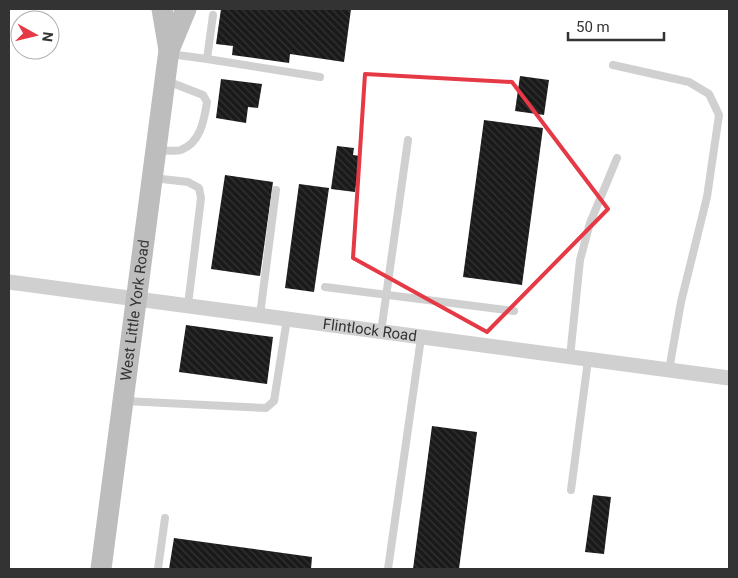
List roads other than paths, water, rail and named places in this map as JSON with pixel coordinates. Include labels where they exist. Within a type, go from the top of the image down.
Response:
[{"type":"main road","name":"West Little York Road","points":[[101,569],[165,80],[168,52],[162,9]]},
{"type":"main road","name":"West Little York Road","points":[[168,52],[186,9]]},
{"type":"street","name":"Flintlock Road","points":[[9,282],[729,378]]},
{"type":"lane","points":[[207,60],[213,15]]},
{"type":"lane","points":[[168,52],[207,60],[320,77]]},
{"type":"lane","points":[[613,65],[688,82],[708,94],[719,115],[707,197],[681,302],[669,370]]},
{"type":"lane","points":[[155,150],[181,150],[193,141],[203,127],[207,102],[203,95],[165,80]]},
{"type":"lane","points":[[381,332],[408,140]]},
{"type":"lane","points":[[570,357],[580,260],[590,223],[617,158]]},
{"type":"lane","points":[[151,178],[188,182],[199,188],[201,198],[188,305]]},
{"type":"lane","points":[[260,315],[276,190]]},
{"type":"lane","points":[[325,288],[514,311]]},
{"type":"lane","points":[[123,400],[266,408],[274,401],[287,319]]},
{"type":"lane","points":[[388,569],[421,338]]},
{"type":"lane","points":[[571,490],[588,360]]},
{"type":"lane","points":[[158,569],[164,518]]}]
